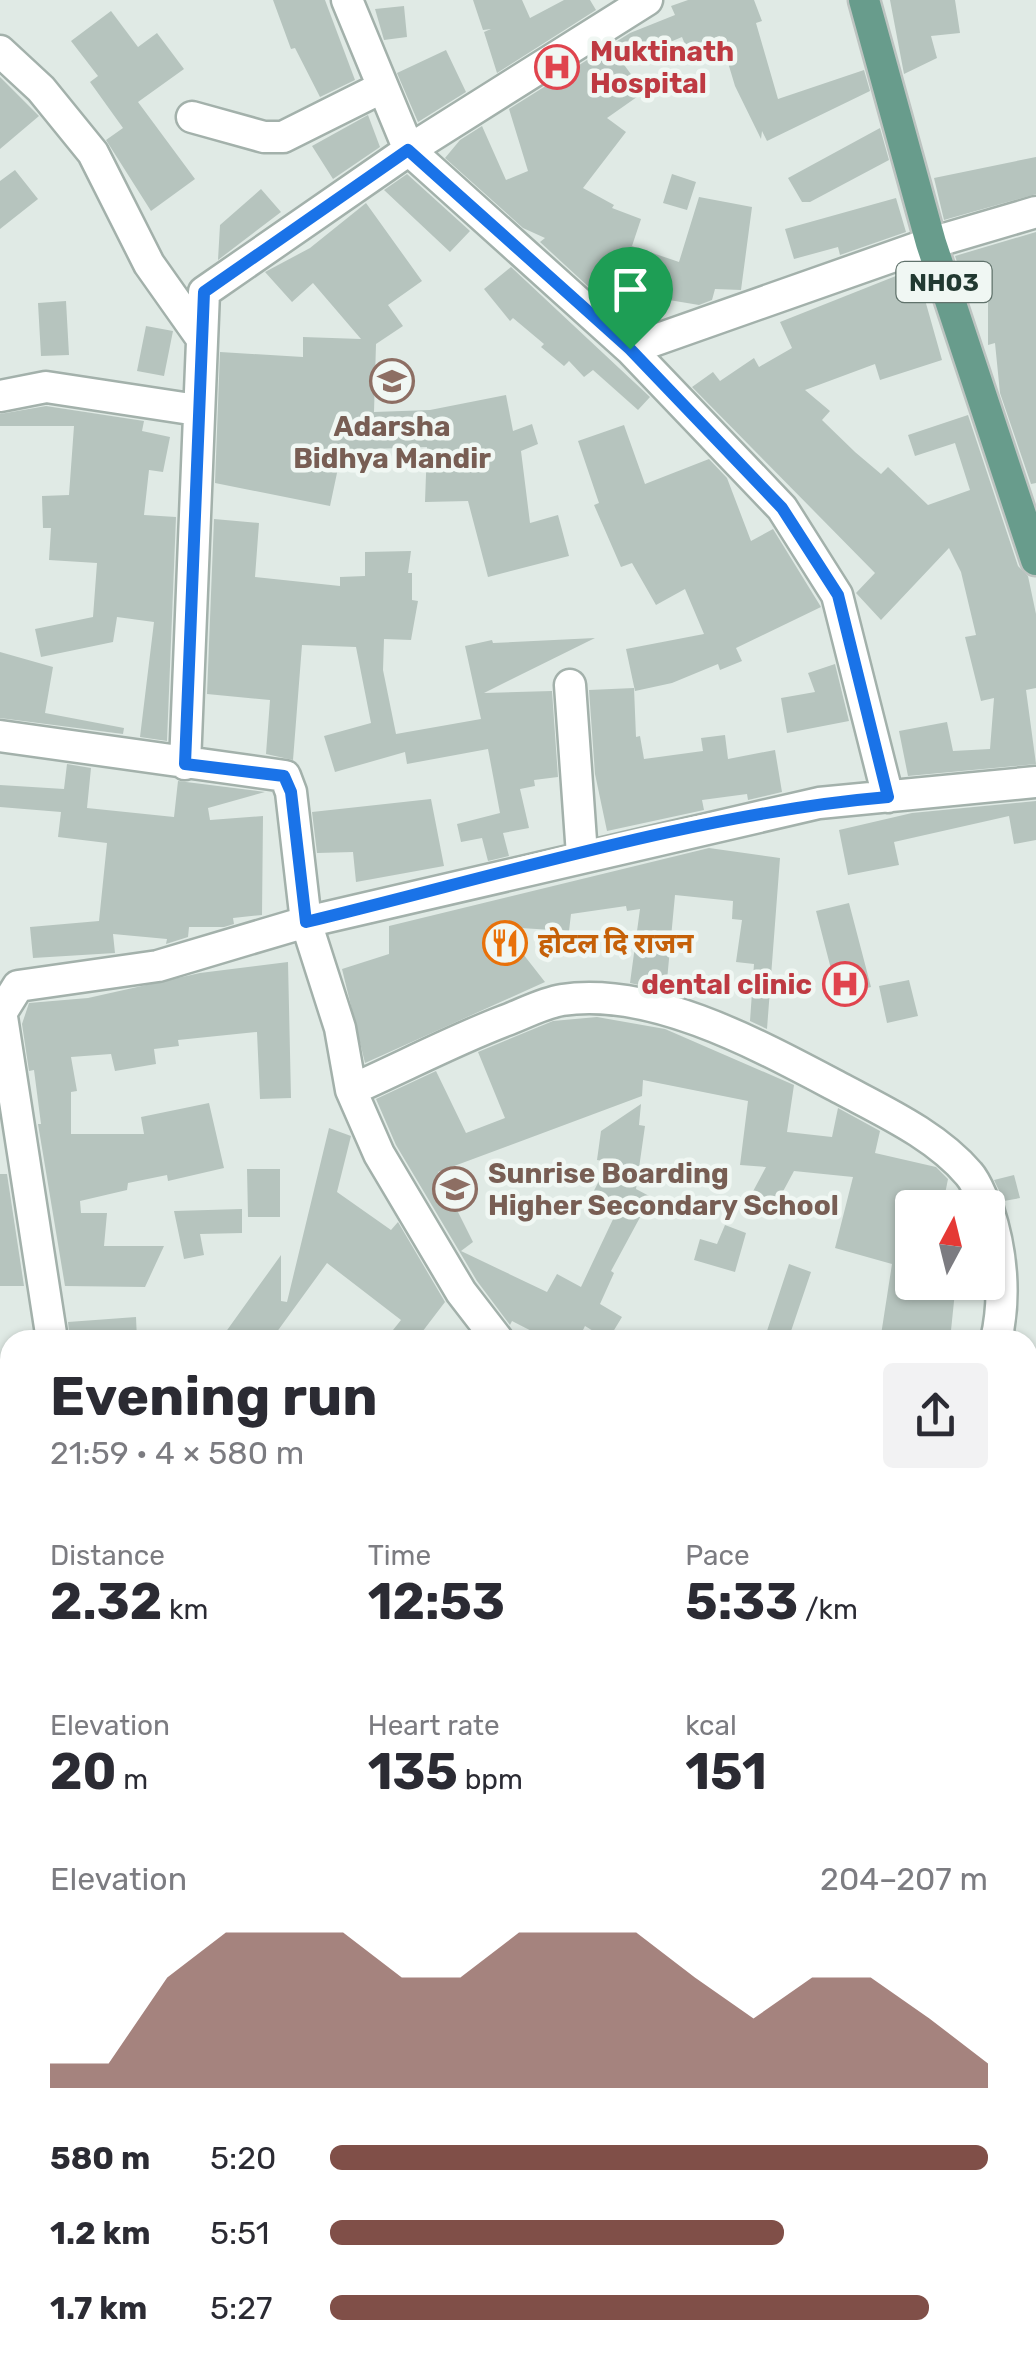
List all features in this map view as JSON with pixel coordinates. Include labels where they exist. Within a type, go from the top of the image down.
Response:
[{"type":"main road","name":"NH03","points":[[864,0],[932,243],[1036,560]]},
{"type":"street","points":[[347,0],[408,150],[630,349],[782,508],[838,595],[888,797]]},
{"type":"street","points":[[185,764],[204,292],[408,150],[647,0]]},
{"type":"street","points":[[0,51],[41,90],[93,153],[149,264],[202,339]]},
{"type":"street","points":[[192,117],[264,137],[283,137],[382,88]]},
{"type":"street","points":[[630,349],[932,243],[1036,212]]},
{"type":"street","points":[[0,396],[46,386],[197,410]]},
{"type":"street","points":[[570,686],[582,855]]},
{"type":"street","points":[[0,736],[284,776],[291,792],[306,922],[340,1028],[351,1090],[378,1154],[460,1292],[490,1330]]},
{"type":"street","points":[[50,1330],[1,1011],[18,986],[158,966],[306,922],[819,803],[1036,782]]},
{"type":"street","points":[[351,1090],[432,1049],[562,1000],[614,1000],[706,1022],[750,1040],[920,1133],[970,1174],[978,1190]]},
{"type":"street","points":[[998,1330],[1001,1300]]},
{"type":"building","points":[[273,0],[325,0],[355,80],[320,97],[295,48],[291,49]]},
{"type":"building","points":[[473,0],[522,0],[530,18],[564,0],[590,0],[596,10],[497,73],[484,32],[491,29],[483,30]]},
{"type":"building","points":[[688,0],[754,0],[762,21],[756,23],[778,99],[864,70],[870,91],[767,141],[762,131],[761,139],[735,86],[720,36],[686,47],[682,37],[622,62],[644,92],[607,118],[626,132],[583,188],[614,205],[612,208],[641,219],[632,246],[679,262],[699,197],[752,207],[741,290],[715,289],[712,300],[699,305],[663,299],[656,320],[643,324],[624,318],[615,310],[619,299],[591,289],[540,242],[545,238],[523,228],[445,158],[460,140],[482,126],[506,180],[528,171],[509,109],[630,33],[675,15],[671,6]]},
{"type":"building","points":[[890,0],[955,0],[960,33],[931,36],[937,58],[904,74]]},
{"type":"building","points":[[404,6],[407,37],[384,40],[375,9]]},
{"type":"building","points":[[111,11],[138,47],[157,33],[184,69],[138,102],[195,179],[151,211],[106,140],[123,128],[90,82],[98,76],[71,41]]},
{"type":"building","points":[[446,50],[466,92],[418,122],[397,73]]},
{"type":"building","points":[[0,77],[39,116],[0,149]]},
{"type":"building","points":[[368,115],[380,147],[333,179],[312,146]]},
{"type":"building","points":[[880,128],[889,160],[810,202],[802,202],[788,178]]},
{"type":"building","points":[[1036,157],[1036,194],[944,220],[934,178]]},
{"type":"building","points":[[15,170],[38,199],[0,229],[0,181]]},
{"type":"building","points":[[407,174],[470,231],[450,252],[384,190]]},
{"type":"building","points":[[672,174],[696,182],[687,210],[663,203]]},
{"type":"building","points":[[261,189],[281,212],[218,260],[220,225]]},
{"type":"building","points":[[896,198],[906,232],[840,255],[838,247],[794,259],[785,229]]},
{"type":"building","points":[[366,203],[422,281],[388,305],[403,326],[376,344],[374,412],[430,410],[506,395],[513,431],[532,424],[538,444],[521,451],[530,523],[558,515],[569,556],[488,577],[468,501],[425,502],[427,447],[372,449],[372,455],[341,454],[330,506],[215,483],[220,352],[303,357],[303,337],[361,339],[313,283],[292,302],[265,272],[310,248]]},
{"type":"building","points":[[1036,232],[1036,483],[1031,484],[1000,393],[995,343],[988,345],[988,294],[970,300],[955,256]]},
{"type":"building","points":[[511,267],[650,397],[638,410],[593,370],[584,377],[569,361],[564,366],[513,318],[510,321],[484,289]]},
{"type":"building","points":[[916,268],[942,360],[880,380],[875,364],[805,390],[830,411],[822,420],[855,452],[881,474],[888,467],[928,505],[970,490],[955,443],[915,456],[908,435],[968,415],[1018,566],[1028,576],[1036,614],[1036,688],[1026,690],[1036,764],[908,776],[899,731],[947,722],[953,751],[990,749],[994,698],[981,701],[965,637],[976,635],[961,572],[949,548],[881,620],[856,593],[875,573],[692,387],[713,372],[720,381],[754,358],[759,367],[792,348],[780,322]]},
{"type":"building","points":[[66,301],[69,355],[41,356],[38,303]]},
{"type":"building","points":[[146,326],[173,331],[164,376],[137,371]]},
{"type":"building","points":[[46,406],[144,421],[142,431],[170,437],[163,472],[149,470],[144,515],[176,517],[167,741],[140,737],[154,622],[117,617],[113,642],[41,657],[35,629],[93,617],[97,563],[49,560],[51,528],[43,528],[42,496],[69,495],[74,426],[0,426],[0,414]]},
{"type":"building","points":[[624,425],[645,484],[709,459],[727,478],[751,541],[773,529],[821,607],[736,648],[742,661],[720,670],[718,664],[672,683],[635,691],[626,649],[704,634],[685,589],[656,605],[632,563],[621,567],[594,505],[599,503],[578,441]]},
{"type":"building","points":[[214,519],[259,523],[255,577],[340,586],[340,577],[365,576],[365,552],[411,551],[408,573],[412,573],[412,600],[418,601],[411,640],[384,639],[383,670],[396,734],[481,719],[465,646],[492,640],[493,643],[595,638],[484,693],[552,691],[558,777],[534,780],[535,786],[520,789],[529,828],[503,833],[509,856],[488,861],[482,838],[461,842],[457,824],[500,813],[488,749],[407,764],[405,752],[335,772],[324,736],[371,723],[356,647],[302,645],[293,760],[266,754],[270,700],[207,694]]},
{"type":"building","points":[[0,652],[53,667],[45,713],[124,728],[123,734],[0,718]]},
{"type":"building","points":[[835,664],[849,721],[787,733],[781,698],[815,692],[808,673]]},
{"type":"building","points":[[634,688],[636,737],[640,736],[644,759],[703,751],[701,738],[725,735],[728,759],[775,750],[782,792],[748,800],[747,794],[702,800],[704,810],[607,831],[595,774],[589,690]]},
{"type":"building","points":[[67,764],[91,768],[87,808],[174,817],[178,781],[265,792],[208,808],[210,820],[263,816],[262,915],[233,918],[234,924],[224,927],[189,927],[188,937],[166,944],[167,939],[113,934],[115,953],[33,958],[30,927],[99,921],[107,843],[58,837],[61,812],[0,807],[0,785],[64,789]]},
{"type":"building","points":[[431,799],[444,866],[356,882],[353,852],[317,853],[312,812]]},
{"type":"building","points":[[1036,801],[1036,840],[1014,844],[1009,816],[894,842],[899,865],[848,875],[839,830],[912,813]]},
{"type":"building","points":[[709,848],[780,858],[767,1029],[750,1021],[754,964],[736,962],[742,920],[732,919],[733,901],[675,895],[666,991],[630,983],[640,909],[627,911],[626,906],[571,914],[569,931],[502,927],[545,982],[365,1063],[342,969],[389,954],[389,926]]},
{"type":"building","points":[[849,903],[871,987],[838,996],[816,911]]},
{"type":"building","points":[[288,962],[291,1098],[260,1099],[257,1032],[178,1040],[179,1046],[154,1049],[156,1064],[115,1071],[111,1054],[71,1057],[77,1091],[71,1092],[71,1134],[144,1134],[141,1117],[209,1103],[224,1168],[168,1181],[167,1175],[128,1183],[127,1190],[80,1201],[81,1213],[107,1213],[104,1246],[164,1246],[145,1287],[65,1286],[38,1124],[34,1070],[29,1071],[22,1024],[29,1003],[88,998],[200,973]]},
{"type":"building","points":[[909,980],[918,1016],[887,1023],[879,986]]},
{"type":"building","points":[[597,1017],[665,1029],[794,1085],[787,1132],[832,1137],[838,1108],[880,1131],[875,1153],[936,1167],[948,1179],[946,1190],[895,1190],[895,1300],[954,1300],[951,1330],[882,1330],[892,1264],[835,1248],[853,1177],[794,1171],[773,1210],[750,1197],[766,1167],[740,1165],[748,1101],[643,1080],[642,1096],[438,1172],[473,1242],[461,1251],[547,1292],[557,1274],[581,1287],[615,1215],[588,1202],[609,1162],[597,1160],[601,1131],[641,1104],[639,1125],[645,1126],[636,1189],[651,1197],[611,1271],[614,1273],[600,1304],[622,1317],[614,1330],[592,1330],[585,1326],[583,1330],[530,1330],[512,1321],[510,1325],[477,1281],[396,1145],[376,1099],[436,1071],[466,1133],[505,1118],[478,1052],[553,1021]]},
{"type":"building","points":[[329,1128],[351,1136],[337,1192],[391,1230],[398,1222],[445,1302],[424,1330],[393,1330],[401,1320],[327,1263],[278,1330],[227,1330],[281,1255],[281,1301],[287,1302]]},
{"type":"building","points":[[247,1169],[280,1169],[280,1217],[248,1217]]},
{"type":"building","points":[[0,1174],[7,1174],[24,1286],[0,1286]]},
{"type":"building","points":[[1014,1175],[1020,1198],[1005,1201],[1005,1190],[999,1190],[994,1180]]},
{"type":"building","points":[[242,1209],[242,1233],[200,1234],[204,1255],[184,1259],[174,1211]]},
{"type":"building","points":[[725,1225],[746,1233],[735,1272],[694,1260],[700,1239],[717,1244]]},
{"type":"building","points":[[789,1264],[811,1272],[791,1330],[767,1330]]},
{"type":"building","points":[[136,1317],[137,1330],[69,1330],[68,1322]]},
{"type":"place","name":"Muktinath Hospital","points":[[557,67]]},
{"type":"place","name":"Adarsha Bidhya Mandir","points":[[392,381]]},
{"type":"place","name":"होटल दि राजन","points":[[505,943]]},
{"type":"place","name":"dental clinic","points":[[845,984]]},
{"type":"place","name":"Sunrise Boarding Higher Secondary School","points":[[455,1189]]},
{"type":"route","points":[[408,150],[630,349],[782,508],[838,595],[888,797],[819,803],[696,829],[306,922],[291,792],[284,776],[185,764],[204,292],[408,150]]}]
